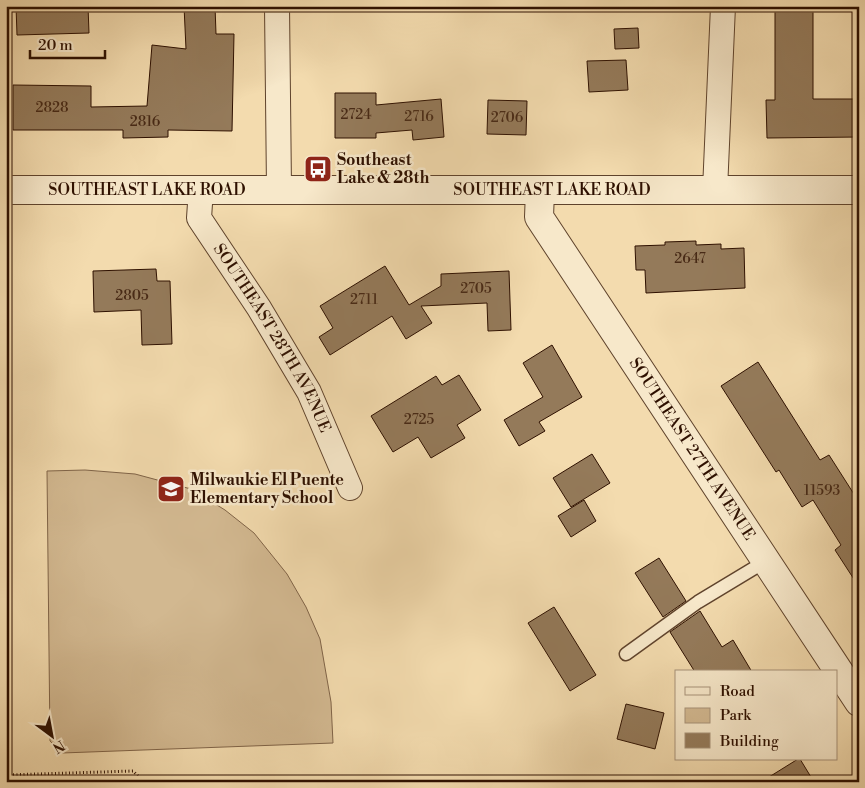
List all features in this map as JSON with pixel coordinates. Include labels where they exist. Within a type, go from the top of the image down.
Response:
[{"type":"street","points":[[276,6],[279,189]]},
{"type":"street","points":[[715,190],[724,6]]},
{"type":"street","name":"SOUTHEAST 28TH AVENUE","points":[[201,189],[199,218],[259,308],[309,392],[350,488]]},
{"type":"street","name":"SOUTHEAST LAKE ROAD","points":[[6,190],[859,190]]},
{"type":"street","name":"SOUTHEAST 27TH AVENUE","points":[[540,191],[539,217],[838,670]]},
{"type":"street","name":"SOUTHEAST 27TH AVENUE","points":[[838,670],[859,702]]},
{"type":"lane","points":[[626,654],[698,602],[766,561]]},
{"type":"path","points":[[6,775],[133,771],[144,782]]},
{"type":"green space","points":[[85,470],[135,474],[191,489],[225,510],[254,533],[287,574],[306,607],[320,639],[331,702],[333,743],[62,753],[50,741],[47,471]]},
{"type":"building","points":[[16,6],[88,6],[89,33],[17,35]]},
{"type":"building","points":[[184,6],[215,6],[216,34],[234,34],[232,131],[168,130],[168,137],[123,138],[123,130],[13,130],[13,85],[91,86],[91,107],[147,106],[152,45],[186,49]]},
{"type":"building","points":[[775,6],[813,6],[813,99],[859,99],[859,137],[767,138],[766,100],[775,100]]},
{"type":"building","points":[[638,28],[639,48],[615,49],[614,29]]},
{"type":"building","points":[[626,60],[628,90],[589,92],[587,61]]},
{"type":"building","points":[[335,93],[376,93],[376,105],[441,99],[444,137],[413,140],[412,130],[376,133],[376,138],[335,138]]},
{"type":"building","points":[[488,100],[527,101],[526,135],[487,134]]},
{"type":"building","points":[[696,241],[696,245],[721,244],[721,249],[744,248],[745,288],[646,293],[645,270],[636,270],[635,246],[665,245],[665,242]]},
{"type":"building","points":[[385,266],[409,305],[441,286],[441,274],[509,271],[511,330],[488,331],[487,303],[421,306],[432,323],[406,339],[392,316],[330,355],[319,337],[333,328],[320,306]]},
{"type":"building","points":[[156,269],[157,281],[170,281],[172,344],[142,345],[141,310],[94,312],[93,271]]},
{"type":"building","points":[[552,345],[582,397],[539,422],[545,431],[519,446],[504,420],[543,397],[523,363]]},
{"type":"building","points":[[758,362],[820,460],[829,455],[859,502],[859,587],[835,550],[841,545],[813,500],[802,507],[779,470],[776,472],[721,386]]},
{"type":"building","points":[[459,375],[481,410],[457,425],[465,438],[431,458],[418,437],[393,452],[371,416],[436,376],[442,385]]},
{"type":"building","points":[[592,454],[610,483],[571,507],[553,478]]},
{"type":"building","points":[[584,500],[596,521],[571,537],[558,516]]},
{"type":"building","points":[[659,558],[686,601],[663,617],[635,573]]},
{"type":"building","points":[[554,607],[596,675],[570,691],[528,623]]},
{"type":"building","points":[[700,611],[722,647],[733,640],[751,670],[694,670],[670,632]]},
{"type":"building","points":[[626,704],[664,713],[655,749],[617,739]]},
{"type":"building","points":[[796,760],[801,760],[814,782],[761,782]]},
{"type":"place","name":"Southeast Lake & 28th","points":[[318,169]]},
{"type":"place","name":"Milwaukie El Puente Elementary School","points":[[171,489]]}]
